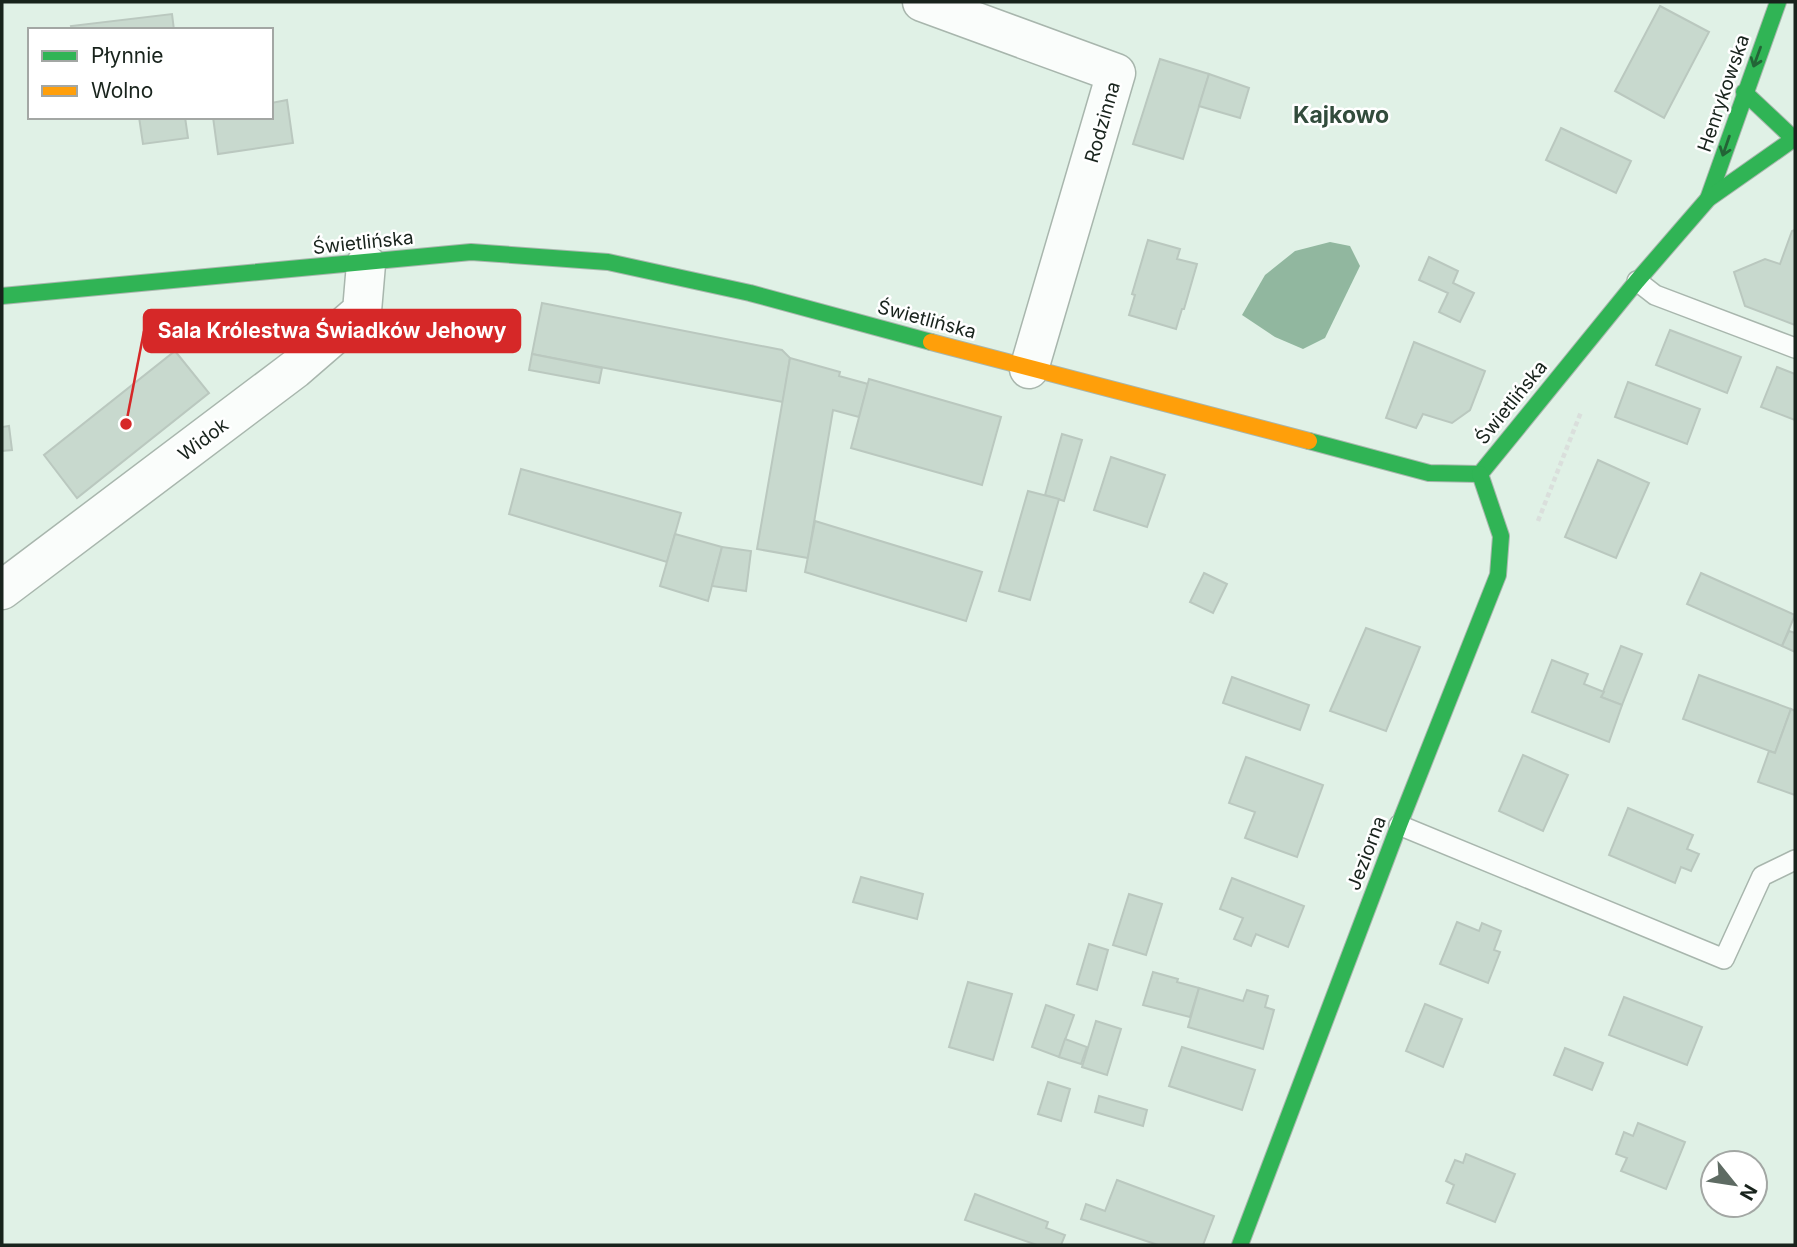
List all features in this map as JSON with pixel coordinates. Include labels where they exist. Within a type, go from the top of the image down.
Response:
[{"type":"street","name":"Rodzinna","points":[[922,2],[1116,72],[1029,369]]},
{"type":"street","name":"Henrykowska","points":[[1708,200],[1778,2]]},
{"type":"street","points":[[1708,200],[1794,139],[1744,92]]},
{"type":"street","name":"Świetlińska","points":[[2,296],[366,264],[471,252],[608,262],[750,293],[1429,473],[1480,474],[1637,281],[1708,200]]},
{"type":"street","name":"Widok","points":[[2,590],[295,369],[362,311],[366,264]]},
{"type":"street","name":"Jeziorna","points":[[1240,1245],[1497,575],[1501,536],[1480,474]]},
{"type":"lane","points":[[1637,281],[1655,295],[1795,348]]},
{"type":"lane","points":[[1399,825],[1724,958],[1762,876],[1795,859]]},
{"type":"shaded area","points":[[1330,242],[1350,246],[1360,266],[1325,338],[1303,349],[1275,337],[1242,315],[1265,275],[1295,251]]},
{"type":"building","points":[[1660,6],[1709,32],[1664,118],[1615,91]]},
{"type":"building","points":[[172,14],[174,28],[72,28]]},
{"type":"building","points":[[1160,59],[1209,74],[1183,159],[1133,144]]},
{"type":"building","points":[[1209,74],[1249,88],[1240,118],[1199,106]]},
{"type":"building","points":[[287,100],[293,143],[218,154],[213,119],[273,119],[273,103]]},
{"type":"building","points":[[139,119],[185,119],[188,138],[143,144]]},
{"type":"building","points":[[1561,128],[1631,161],[1616,193],[1546,160]]},
{"type":"building","points":[[1795,230],[1795,325],[1745,306],[1734,272],[1765,259],[1780,264],[1792,231]]},
{"type":"building","points":[[1148,240],[1180,249],[1177,259],[1197,264],[1176,329],[1129,315],[1135,295],[1132,294]]},
{"type":"building","points":[[1429,257],[1458,271],[1453,283],[1474,293],[1460,322],[1439,312],[1448,293],[1419,280]]},
{"type":"building","points":[[542,303],[782,350],[790,358],[783,402],[532,354]]},
{"type":"building","points":[[1670,330],[1741,357],[1727,393],[1656,365]]},
{"type":"building","points":[[1414,342],[1485,371],[1470,410],[1452,423],[1423,414],[1416,428],[1386,418]]},
{"type":"building","points":[[175,351],[209,393],[77,498],[44,455]]},
{"type":"building","points":[[532,354],[602,368],[599,383],[529,370]]},
{"type":"building","points":[[790,358],[840,372],[839,376],[868,384],[859,417],[833,410],[808,558],[757,549]]},
{"type":"building","points":[[1777,367],[1795,374],[1795,420],[1761,407]]},
{"type":"building","points":[[869,379],[1001,417],[982,485],[851,448]]},
{"type":"building","points":[[1628,382],[1700,409],[1687,444],[1615,417]]},
{"type":"building","points":[[9,426],[12,450],[2,451],[2,427]]},
{"type":"building","points":[[1062,434],[1082,440],[1064,501],[1045,495]]},
{"type":"building","points":[[1111,457],[1165,475],[1147,527],[1094,510]]},
{"type":"building","points":[[1598,460],[1649,483],[1616,558],[1565,537]]},
{"type":"building","points":[[521,469],[681,513],[667,562],[509,514]]},
{"type":"building","points":[[1028,491],[1059,499],[1030,600],[999,591]]},
{"type":"building","points":[[815,521],[982,572],[966,621],[805,572]]},
{"type":"building","points":[[675,534],[722,547],[708,601],[660,586]]},
{"type":"building","points":[[722,547],[751,551],[746,591],[712,586]]},
{"type":"building","points":[[1204,573],[1227,584],[1213,613],[1190,602]]},
{"type":"building","points":[[1701,573],[1795,615],[1782,646],[1687,604]]},
{"type":"building","points":[[1366,628],[1420,647],[1386,731],[1330,711]]},
{"type":"building","points":[[1789,631],[1795,633],[1795,652],[1782,646]]},
{"type":"building","points":[[1621,646],[1642,654],[1622,705],[1601,697]]},
{"type":"building","points":[[1552,660],[1588,674],[1584,684],[1604,692],[1601,697],[1622,705],[1609,742],[1532,712]]},
{"type":"building","points":[[1699,675],[1791,709],[1775,753],[1683,719]]},
{"type":"building","points":[[1232,677],[1309,705],[1300,730],[1223,703]]},
{"type":"building","points":[[1791,709],[1795,711],[1795,795],[1758,782],[1769,751],[1775,753]]},
{"type":"building","points":[[1523,755],[1568,775],[1543,831],[1499,811]]},
{"type":"building","points":[[1246,757],[1323,785],[1297,857],[1245,838],[1255,812],[1229,803]]},
{"type":"building","points":[[1628,808],[1693,835],[1687,849],[1699,854],[1691,871],[1681,867],[1675,883],[1609,855]]},
{"type":"building","points":[[861,877],[923,894],[917,919],[853,902]]},
{"type":"building","points":[[1232,878],[1304,906],[1288,947],[1256,934],[1251,946],[1234,939],[1243,918],[1220,909]]},
{"type":"building","points":[[1129,894],[1162,904],[1146,955],[1113,945]]},
{"type":"building","points":[[1457,922],[1479,931],[1482,923],[1501,931],[1494,950],[1500,952],[1488,983],[1440,964]]},
{"type":"building","points":[[1089,944],[1108,950],[1097,990],[1077,984]]},
{"type":"building","points":[[1153,972],[1199,988],[1190,1017],[1143,1005]]},
{"type":"building","points":[[968,982],[1012,994],[993,1060],[949,1047]]},
{"type":"building","points":[[1199,988],[1243,1001],[1247,990],[1268,996],[1265,1007],[1274,1010],[1263,1049],[1188,1027]]},
{"type":"building","points":[[1624,997],[1702,1027],[1687,1065],[1609,1035]]},
{"type":"building","points":[[1425,1004],[1462,1019],[1443,1067],[1406,1051]]},
{"type":"building","points":[[1046,1005],[1074,1015],[1059,1057],[1032,1047]]},
{"type":"building","points":[[1096,1021],[1121,1029],[1107,1075],[1082,1067]]},
{"type":"building","points":[[1065,1039],[1087,1047],[1081,1064],[1059,1057]]},
{"type":"building","points":[[1182,1047],[1255,1070],[1242,1110],[1169,1086]]},
{"type":"building","points":[[1565,1048],[1603,1063],[1592,1090],[1554,1075]]},
{"type":"building","points":[[1048,1082],[1070,1089],[1061,1121],[1038,1114]]},
{"type":"building","points":[[1099,1096],[1147,1110],[1143,1126],[1095,1112]]},
{"type":"building","points":[[1638,1123],[1685,1142],[1666,1189],[1621,1171],[1627,1158],[1616,1154],[1624,1132],[1633,1136]]},
{"type":"building","points":[[1466,1154],[1515,1174],[1495,1222],[1447,1203],[1454,1185],[1446,1181],[1455,1160],[1463,1163]]},
{"type":"building","points":[[1117,1180],[1214,1216],[1203,1245],[1158,1245],[1081,1219],[1086,1204],[1105,1211]]},
{"type":"building","points":[[975,1194],[1048,1222],[1046,1228],[1065,1235],[1061,1245],[1037,1245],[965,1220]]},
{"type":"traffic: fast","points":[[1708,199],[1778,2]]},
{"type":"traffic: fast","points":[[1744,92],[1794,139]]},
{"type":"traffic: fast","points":[[1480,474],[1637,281],[1708,199],[1795,138]]},
{"type":"traffic: fast","points":[[2,296],[471,252],[608,262],[750,293],[931,342]]},
{"type":"traffic: fast","points":[[1309,441],[1429,473],[1480,474]]},
{"type":"traffic: fast","points":[[1240,1245],[1399,825],[1498,575],[1501,536],[1480,474]]},
{"type":"traffic: slow","points":[[931,342],[1309,441]]},
{"type":"place","name":"Sala Królestwa Świadków Jehowy","points":[[126,424]]},
{"type":"district","name":"Kajkowo","points":[[1341,115]]}]
